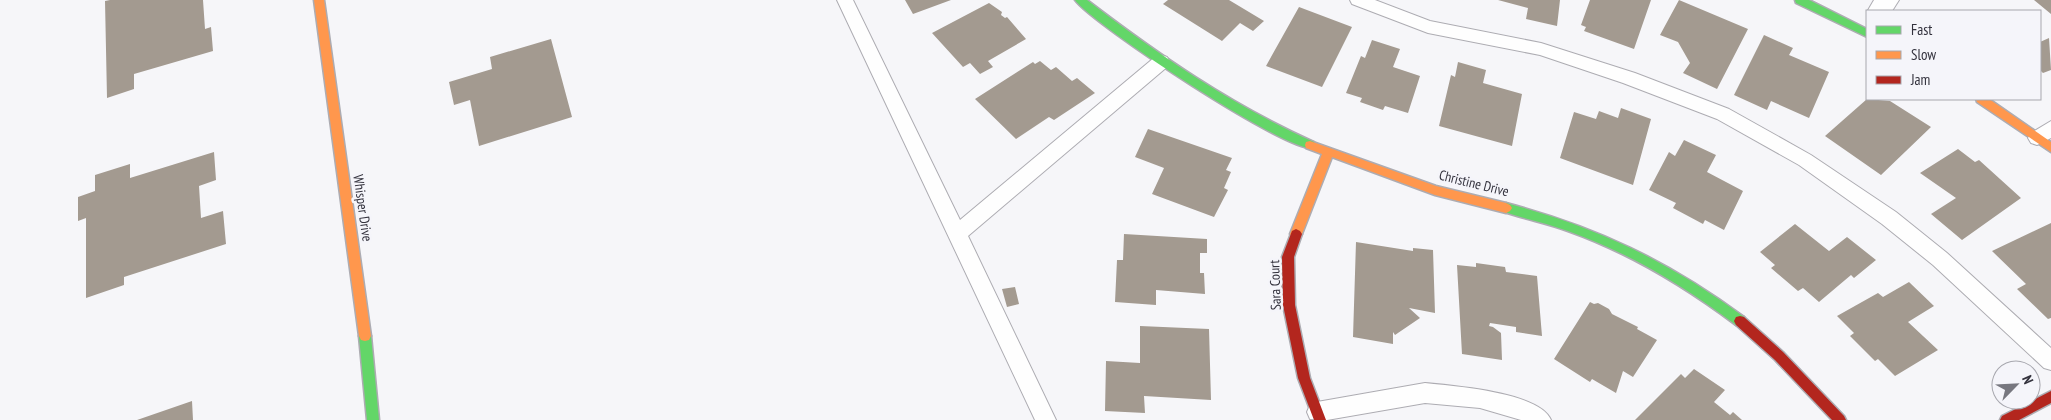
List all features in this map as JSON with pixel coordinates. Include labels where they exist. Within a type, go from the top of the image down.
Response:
[{"type":"street","name":"Whisper Drive","points":[[319,0],[370,371],[373,420]]},
{"type":"street","name":"Christine Drive","points":[[1080,0],[1161,62],[1239,110],[1328,153],[1449,194],[1514,208],[1565,224],[1628,248],[1712,297],[1745,324],[1786,363],[1840,420]]},
{"type":"street","points":[[1800,0],[1866,31]]},
{"type":"street","points":[[1983,100],[2046,138]]},
{"type":"street","name":"Sara Court","points":[[1318,416],[1304,378],[1289,305],[1288,257],[1305,207],[1328,153]]},
{"type":"street","points":[[2006,420],[2051,396]]},
{"type":"lane","points":[[845,0],[1046,420]]},
{"type":"lane","points":[[1358,0],[1428,27],[1541,49],[1629,78],[1723,114],[1804,160],[1889,218],[1940,259],[2051,361]]},
{"type":"lane","points":[[957,234],[1161,62]]},
{"type":"lane","points":[[1318,416],[1425,393],[1480,398],[1525,411],[1541,420]]},
{"type":"building","points":[[203,0],[205,29],[211,27],[213,51],[134,74],[134,89],[107,98],[105,1]]},
{"type":"building","points":[[905,0],[951,0],[913,14]]},
{"type":"building","points":[[1168,0],[1229,0],[1264,21],[1253,31],[1240,23],[1222,41],[1163,4]]},
{"type":"building","points":[[1498,0],[1560,0],[1557,26],[1526,19],[1528,8]]},
{"type":"building","points":[[1590,0],[1651,0],[1634,49],[1584,31],[1586,27],[1581,25]]},
{"type":"building","points":[[1679,0],[1748,29],[1717,89],[1683,73],[1690,63],[1678,42],[1660,35]]},
{"type":"building","points":[[2034,0],[2051,0],[2051,14]]},
{"type":"building","points":[[989,3],[1002,12],[1001,15],[1005,18],[1007,17],[1026,39],[988,61],[993,67],[980,74],[970,63],[963,67],[932,33]]},
{"type":"building","points":[[1299,7],[1352,27],[1322,87],[1266,66]]},
{"type":"building","points":[[1764,35],[1793,48],[1789,55],[1829,72],[1809,118],[1771,101],[1767,110],[1734,95]]},
{"type":"building","points":[[2049,38],[2051,70],[2043,73],[2041,71],[2041,42]]},
{"type":"building","points":[[551,39],[572,117],[479,146],[470,100],[454,105],[449,82],[492,69],[490,57]]},
{"type":"building","points":[[1372,40],[1400,49],[1393,67],[1420,76],[1408,113],[1385,106],[1383,110],[1360,102],[1362,98],[1346,93],[1361,56],[1365,58]]},
{"type":"building","points":[[1040,61],[1051,70],[1056,67],[1072,81],[1077,78],[1095,93],[1054,120],[1049,117],[1016,139],[975,99],[1033,62],[1035,64]]},
{"type":"building","points":[[1458,62],[1486,70],[1483,83],[1522,94],[1512,146],[1439,126],[1451,75],[1455,77]]},
{"type":"building","points":[[1866,100],[1890,101],[1931,127],[1881,175],[1825,136]]},
{"type":"building","points":[[1621,108],[1651,119],[1633,185],[1560,158],[1574,112],[1596,119],[1599,111],[1618,118]]},
{"type":"building","points":[[1148,129],[1232,158],[1226,170],[1231,172],[1224,188],[1228,190],[1214,217],[1152,194],[1164,168],[1135,157]]},
{"type":"building","points":[[1684,140],[1716,155],[1707,172],[1743,191],[1724,230],[1705,220],[1703,224],[1673,208],[1676,203],[1649,190],[1669,152],[1675,156]]},
{"type":"building","points":[[1958,149],[1975,162],[1979,160],[2021,198],[1962,240],[1931,214],[1956,198],[1920,173]]},
{"type":"building","points":[[214,152],[216,180],[199,186],[201,218],[223,211],[226,244],[124,277],[124,285],[86,298],[86,218],[78,221],[78,197],[95,191],[95,175],[130,164],[130,178]]},
{"type":"building","points":[[2051,223],[2051,318],[2048,319],[2017,289],[2026,284],[1992,251]]},
{"type":"building","points":[[1795,224],[1829,251],[1847,237],[1876,260],[1854,278],[1851,275],[1819,302],[1803,288],[1798,291],[1771,268],[1775,265],[1760,252]]},
{"type":"building","points":[[1124,234],[1207,239],[1207,253],[1200,253],[1200,273],[1204,273],[1205,294],[1156,290],[1156,305],[1115,302],[1117,260],[1123,260]]},
{"type":"building","points":[[1356,242],[1413,251],[1413,248],[1433,250],[1435,313],[1409,308],[1420,318],[1395,335],[1393,332],[1393,344],[1353,337]]},
{"type":"building","points":[[1476,263],[1505,267],[1506,272],[1537,276],[1542,336],[1516,332],[1516,327],[1490,323],[1489,326],[1501,333],[1502,360],[1462,354],[1457,265],[1476,267]]},
{"type":"building","points":[[1909,282],[1934,306],[1908,322],[1938,350],[1895,376],[1878,359],[1875,361],[1850,336],[1854,333],[1837,316],[1878,293],[1883,297]]},
{"type":"building","points":[[1015,287],[1019,304],[1007,307],[1002,289]]},
{"type":"building","points":[[1590,302],[1598,303],[1609,309],[1612,314],[1638,327],[1637,329],[1657,340],[1633,377],[1623,371],[1616,393],[1592,379],[1590,382],[1554,359]]},
{"type":"building","points":[[1140,326],[1209,329],[1211,400],[1144,396],[1145,413],[1105,411],[1106,361],[1140,363]]},
{"type":"building","points":[[1694,369],[1725,390],[1714,402],[1730,415],[1733,412],[1742,420],[1635,420],[1681,374],[1685,378]]},
{"type":"building","points":[[192,401],[193,420],[137,420]]},
{"type":"traffic: fast","points":[[1080,0],[1190,80],[1248,115],[1310,145]]},
{"type":"traffic: fast","points":[[1800,0],[1866,33]]},
{"type":"traffic: fast","points":[[1506,208],[1569,226],[1629,251],[1686,283],[1740,321]]},
{"type":"traffic: fast","points":[[365,336],[373,420]]},
{"type":"traffic: slow","points":[[319,0],[365,336]]},
{"type":"traffic: slow","points":[[1982,100],[2051,148]]},
{"type":"traffic: slow","points":[[1310,145],[1435,190],[1506,208]]},
{"type":"traffic: slow","points":[[1296,234],[1328,153]]},
{"type":"traffic: jam","points":[[1296,234],[1288,257],[1289,305],[1304,378],[1320,420]]},
{"type":"traffic: jam","points":[[1740,321],[1779,356],[1840,420]]},
{"type":"traffic: jam","points":[[2006,420],[2051,397]]}]
